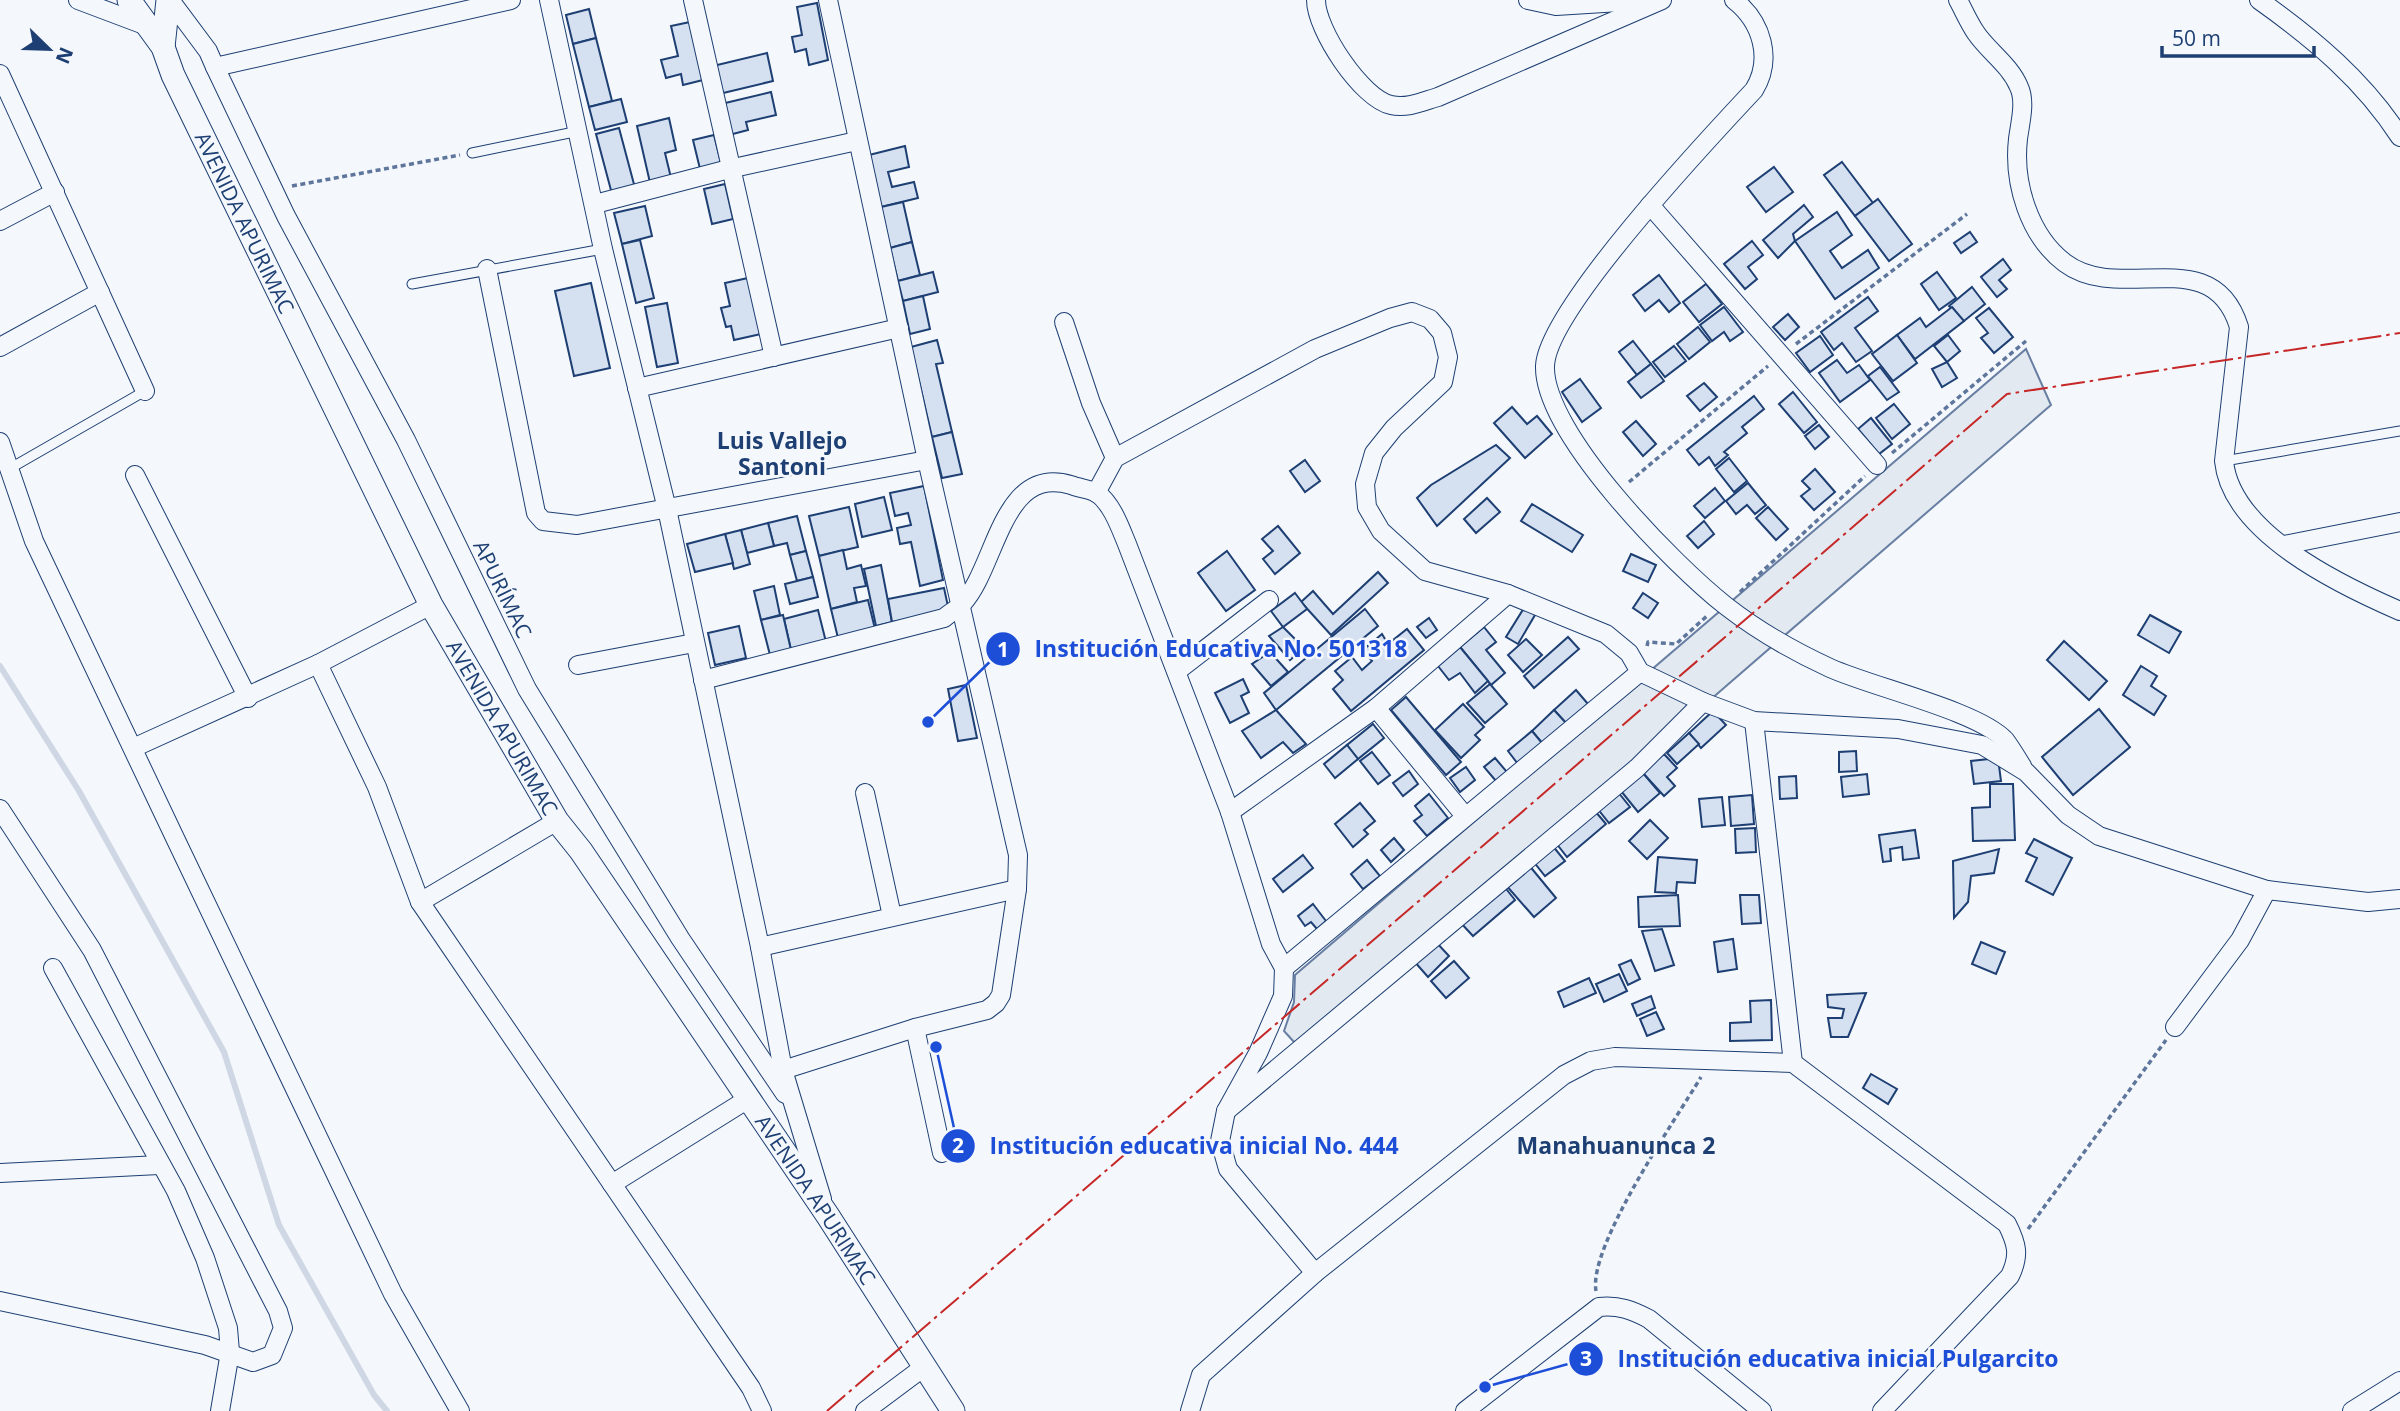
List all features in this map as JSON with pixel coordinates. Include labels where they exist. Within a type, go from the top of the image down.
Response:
[{"type":"street","points":[[78,0],[147,26]]},
{"type":"street","name":"AVENIDA APURIMAC","points":[[129,0],[163,47],[185,99],[431,605],[557,821],[581,851],[828,1216],[953,1411]]},
{"type":"street","points":[[163,47],[169,0]]},
{"type":"street","name":"APURÍMAC","points":[[169,0],[208,51],[286,216],[406,440],[527,689],[680,938],[793,1106]]},
{"type":"street","points":[[215,66],[511,0]]},
{"type":"street","name":"APURÍMAC","points":[[549,0],[603,250],[667,509],[760,947],[783,1070],[828,1216]]},
{"type":"street","points":[[693,0],[729,169],[774,357]]},
{"type":"street","points":[[783,1070],[915,1028],[987,1010],[1001,995],[1017,889],[1018,855],[927,460],[828,0]]},
{"type":"street","points":[[1316,0],[1317,18],[1326,40],[1375,99],[1391,105],[1406,106],[1438,97],[1662,0]]},
{"type":"street","points":[[1528,0],[1556,6],[1662,0]]},
{"type":"street","points":[[1734,0],[1749,11],[1760,33],[1765,61],[1763,76],[1754,90],[1650,205],[1559,325],[1545,365],[1555,407],[1615,494],[1668,555],[1726,606],[1782,644],[1841,673],[1977,720],[2004,739],[2026,772],[2068,815],[2099,836],[2267,890],[2368,902],[2400,899]]},
{"type":"street","points":[[1958,0],[1976,33],[2020,88],[2022,113],[2018,142],[2018,181],[2032,222],[2048,247],[2066,264],[2112,280],[2165,277],[2192,280],[2221,292],[2234,309],[2239,327],[2224,461],[2225,477],[2235,500],[2284,545],[2319,571],[2400,611]]},
{"type":"street","points":[[2259,0],[2344,68],[2380,106],[2400,137]]},
{"type":"street","points":[[2,85],[55,192],[145,391]]},
{"type":"street","points":[[595,204],[729,169],[858,141]]},
{"type":"street","points":[[0,221],[55,192]]},
{"type":"street","points":[[1650,205],[1877,465]]},
{"type":"street","points":[[487,269],[536,513],[550,524],[577,525],[927,460]]},
{"type":"street","points":[[0,347],[100,292]]},
{"type":"street","points":[[1097,493],[1115,458],[1315,349],[1390,318],[1412,312],[1430,319],[1443,332],[1448,357],[1443,382],[1394,428],[1374,453],[1365,484],[1367,507],[1381,531],[1425,570],[1508,594],[1606,634],[1629,653],[1640,672],[1703,702],[1754,721],[1898,729],[1982,745],[2026,772]]},
{"type":"street","points":[[1064,322],[1091,403],[1115,458]]},
{"type":"street","points":[[637,388],[899,328]]},
{"type":"street","points":[[0,442],[34,541],[393,1294],[460,1411]]},
{"type":"street","points":[[135,475],[248,698]]},
{"type":"street","points":[[703,680],[944,618],[962,604],[1014,501],[1035,484],[1065,484],[1097,493],[1116,517],[1177,671],[1230,812],[1271,944],[1283,968],[1283,996],[1258,1053],[1226,1111],[1220,1141],[1228,1169],[1315,1273]]},
{"type":"street","points":[[2284,545],[2400,522]]},
{"type":"street","points":[[1230,812],[1376,708],[1508,594]]},
{"type":"street","points":[[1177,671],[1269,600]]},
{"type":"street","points":[[133,748],[248,698],[431,605]]},
{"type":"street","points":[[578,665],[694,643]]},
{"type":"street","points":[[318,664],[377,787],[420,902],[751,1388],[762,1411]]},
{"type":"street","points":[[1283,968],[1640,672]]},
{"type":"street","points":[[1226,1111],[1637,768],[1703,702]]},
{"type":"street","points":[[1376,708],[1465,816]]},
{"type":"street","points":[[1754,721],[1793,1063]]},
{"type":"street","points":[[865,793],[892,916]]},
{"type":"street","points":[[0,809],[92,950],[278,1311],[283,1328],[272,1355],[253,1362],[230,1352],[0,1301]]},
{"type":"street","points":[[420,902],[557,821]]},
{"type":"street","points":[[760,947],[1017,889]]},
{"type":"street","points":[[2175,1027],[2241,940],[2267,890]]},
{"type":"street","points":[[53,968],[159,1165],[176,1191],[205,1258],[228,1328],[230,1352],[220,1411]]},
{"type":"street","points":[[915,1028],[942,1153]]},
{"type":"street","points":[[1190,1411],[1201,1375],[1315,1273],[1564,1075],[1582,1065],[1615,1057],[1793,1063],[2007,1224],[2017,1244],[2018,1259],[2010,1276],[1882,1411]]},
{"type":"street","points":[[612,1184],[748,1099]]},
{"type":"street","points":[[0,1173],[159,1165]]},
{"type":"street","points":[[1465,1411],[1599,1307],[1615,1306],[1631,1310],[1649,1320],[1762,1411]]},
{"type":"street","points":[[864,1411],[924,1367]]},
{"type":"street","points":[[2352,1411],[2400,1381]]},
{"type":"lane","points":[[472,153],[579,131]]},
{"type":"lane","points":[[412,284],[603,250]]},
{"type":"lane","points":[[9,469],[145,391]]},
{"type":"lane","points":[[2224,461],[2400,431]]},
{"type":"path","points":[[275,189],[472,153]]},
{"type":"path","points":[[1615,494],[1782,355],[1967,214]]},
{"type":"path","points":[[1640,672],[1648,642],[1676,644],[1709,613],[1726,606],[1877,465],[2026,341]]},
{"type":"path","points":[[2017,1244],[2175,1027]]},
{"type":"path","points":[[1599,1307],[1594,1280],[1608,1240],[1632,1192],[1711,1060]]},
{"type":"shaded area","points":[[2026,349],[2051,405],[1710,700],[1295,1043],[1284,1031],[1294,1002],[1295,975]]},
{"type":"building","points":[[817,3],[828,60],[809,65],[806,49],[795,52],[792,37],[802,35],[797,7]]},
{"type":"building","points":[[589,9],[596,38],[573,44],[566,15]]},
{"type":"building","points":[[690,22],[703,80],[683,85],[681,74],[666,78],[661,60],[678,56],[671,26]]},
{"type":"building","points":[[596,38],[612,101],[589,107],[573,44]]},
{"type":"building","points":[[767,53],[773,81],[719,94],[713,66]]},
{"type":"building","points":[[771,92],[776,115],[746,122],[748,130],[729,135],[721,104]]},
{"type":"building","points":[[621,99],[627,122],[595,130],[589,107]]},
{"type":"building","points":[[669,118],[676,150],[665,153],[672,182],[651,187],[637,126]]},
{"type":"building","points":[[619,128],[635,188],[612,194],[596,134]]},
{"type":"building","points":[[714,135],[722,167],[701,173],[693,140]]},
{"type":"building","points":[[905,146],[909,167],[888,172],[892,187],[914,182],[918,198],[881,207],[869,155]]},
{"type":"building","points":[[1842,162],[1873,203],[1855,216],[1824,175]]},
{"type":"building","points":[[1774,167],[1793,192],[1766,212],[1747,187]]},
{"type":"building","points":[[725,184],[733,219],[712,224],[704,189]]},
{"type":"building","points":[[1878,199],[1912,244],[1889,261],[1855,216]]},
{"type":"building","points":[[903,202],[912,242],[890,248],[881,207]]},
{"type":"building","points":[[1804,205],[1813,217],[1793,234],[1795,241],[1778,258],[1763,240]]},
{"type":"building","points":[[645,206],[652,236],[622,244],[614,213]]},
{"type":"building","points":[[1837,212],[1852,235],[1830,251],[1842,268],[1868,250],[1879,268],[1835,299],[1795,241]]},
{"type":"building","points":[[1970,232],[1977,242],[1961,253],[1954,243]]},
{"type":"building","points":[[640,240],[654,298],[636,303],[622,244]]},
{"type":"building","points":[[1752,241],[1763,255],[1748,267],[1757,279],[1745,289],[1724,264]]},
{"type":"building","points":[[912,242],[920,275],[898,281],[890,248]]},
{"type":"building","points":[[2003,259],[2011,270],[1999,280],[2007,289],[1997,297],[1981,277]]},
{"type":"building","points":[[933,272],[938,292],[903,301],[898,281]]},
{"type":"building","points":[[1937,272],[1956,298],[1939,310],[1921,284]]},
{"type":"building","points":[[1659,275],[1680,303],[1669,312],[1659,300],[1645,311],[1633,295]]},
{"type":"building","points":[[748,278],[761,334],[734,340],[731,326],[726,327],[721,308],[730,306],[725,283]]},
{"type":"building","points":[[591,283],[610,368],[574,376],[555,291]]},
{"type":"building","points":[[1706,284],[1722,304],[1699,322],[1683,302]]},
{"type":"building","points":[[1972,287],[1985,304],[1964,321],[1949,306]]},
{"type":"building","points":[[923,296],[930,329],[910,334],[903,301]]},
{"type":"building","points":[[1868,297],[1878,311],[1855,328],[1872,351],[1856,362],[1842,343],[1834,350],[1821,332]]},
{"type":"building","points":[[667,303],[678,363],[657,367],[645,307]]},
{"type":"building","points":[[1724,307],[1743,332],[1730,341],[1724,332],[1712,341],[1700,325]]},
{"type":"building","points":[[1952,307],[1964,321],[1915,359],[1897,335],[1920,318],[1926,327]]},
{"type":"building","points":[[1989,308],[2013,337],[1994,353],[1981,338],[1988,333],[1976,318]]},
{"type":"building","points":[[1788,314],[1799,327],[1785,340],[1773,327]]},
{"type":"building","points":[[1698,327],[1710,342],[1689,359],[1677,344]]},
{"type":"building","points":[[1897,335],[1917,363],[1893,381],[1872,354]]},
{"type":"building","points":[[1948,335],[1960,351],[1947,362],[1934,346]]},
{"type":"building","points":[[1820,336],[1833,355],[1810,372],[1796,353]]},
{"type":"building","points":[[937,340],[943,363],[936,364],[952,432],[932,437],[911,347]]},
{"type":"building","points":[[1633,341],[1651,364],[1637,375],[1619,352]]},
{"type":"building","points":[[1674,346],[1686,361],[1665,377],[1653,362]]},
{"type":"building","points":[[1837,360],[1847,373],[1859,365],[1870,380],[1840,402],[1819,373]]},
{"type":"building","points":[[1947,362],[1957,378],[1942,387],[1932,369]]},
{"type":"building","points":[[1651,364],[1664,381],[1641,398],[1628,382]]},
{"type":"building","points":[[1880,367],[1899,392],[1887,400],[1868,376]]},
{"type":"building","points":[[1580,379],[1601,408],[1582,422],[1562,392]]},
{"type":"building","points":[[1704,383],[1717,397],[1700,411],[1687,396]]},
{"type":"building","points":[[1793,392],[1817,422],[1804,433],[1779,404]]},
{"type":"building","points":[[1754,396],[1764,409],[1742,427],[1747,433],[1724,452],[1728,455],[1715,466],[1709,457],[1699,465],[1687,450]]},
{"type":"building","points":[[1894,404],[1910,424],[1892,439],[1876,418]]},
{"type":"building","points":[[1512,407],[1527,424],[1537,416],[1552,434],[1525,458],[1494,423]]},
{"type":"building","points":[[1871,418],[1892,444],[1879,454],[1858,429]]},
{"type":"building","points":[[1636,421],[1656,444],[1643,456],[1623,432]]},
{"type":"building","points":[[1819,425],[1829,437],[1815,449],[1805,436]]},
{"type":"building","points":[[952,432],[962,474],[942,478],[932,437]]},
{"type":"building","points":[[1496,445],[1510,458],[1437,526],[1417,498],[1431,485]]},
{"type":"building","points":[[1729,458],[1747,481],[1734,492],[1716,469]]},
{"type":"building","points":[[1305,460],[1320,481],[1305,492],[1290,471]]},
{"type":"building","points":[[1815,469],[1835,492],[1814,510],[1801,496],[1810,489],[1802,481]]},
{"type":"building","points":[[1748,483],[1766,505],[1755,514],[1747,505],[1736,514],[1726,501]]},
{"type":"building","points":[[924,486],[943,580],[920,586],[911,542],[900,544],[897,528],[911,525],[908,513],[895,516],[890,493]]},
{"type":"building","points":[[1715,488],[1725,501],[1705,518],[1694,506]]},
{"type":"building","points":[[884,497],[892,530],[862,537],[855,504]]},
{"type":"building","points":[[1487,498],[1500,512],[1476,533],[1464,519]]},
{"type":"building","points":[[1532,504],[1583,535],[1572,552],[1521,521]]},
{"type":"building","points":[[849,507],[858,547],[819,556],[809,516]]},
{"type":"building","points":[[1768,507],[1788,529],[1776,540],[1756,518]]},
{"type":"building","points":[[797,516],[806,551],[790,555],[787,543],[774,546],[768,523]]},
{"type":"building","points":[[1704,521],[1714,534],[1698,548],[1687,536]]},
{"type":"building","points":[[768,523],[774,546],[747,553],[741,530]]},
{"type":"building","points":[[1278,526],[1300,553],[1275,574],[1263,559],[1273,551],[1262,539]]},
{"type":"building","points":[[741,530],[750,564],[734,569],[725,534]]},
{"type":"building","points":[[725,534],[733,563],[695,572],[687,544]]},
{"type":"building","points":[[843,550],[847,569],[861,565],[866,586],[854,588],[857,602],[831,609],[819,556]]},
{"type":"building","points":[[806,551],[813,577],[797,581],[790,555]]},
{"type":"building","points":[[1227,551],[1255,590],[1226,611],[1198,573]]},
{"type":"building","points":[[1631,554],[1656,565],[1648,582],[1623,571]]},
{"type":"building","points":[[881,565],[892,622],[876,626],[864,569]]},
{"type":"building","points":[[1378,572],[1388,583],[1331,635],[1301,602],[1313,591],[1333,614]]},
{"type":"building","points":[[813,577],[818,597],[790,604],[785,584]]},
{"type":"building","points":[[774,586],[780,615],[761,620],[754,591]]},
{"type":"building","points":[[944,588],[949,611],[892,622],[888,599]]},
{"type":"building","points":[[1295,593],[1307,609],[1283,627],[1271,611]]},
{"type":"building","points":[[1643,593],[1658,603],[1648,618],[1633,608]]},
{"type":"building","points":[[868,600],[875,629],[838,638],[831,609]]},
{"type":"building","points":[[1524,608],[1535,615],[1518,644],[1506,637]]},
{"type":"building","points":[[1365,609],[1378,626],[1276,710],[1264,693]]},
{"type":"building","points":[[818,610],[826,642],[791,650],[784,619]]},
{"type":"building","points":[[783,615],[791,650],[770,655],[761,620]]},
{"type":"building","points":[[2150,615],[2181,632],[2169,653],[2138,635]]},
{"type":"building","points":[[1429,618],[1437,630],[1426,638],[1417,627]]},
{"type":"building","points":[[739,626],[746,658],[715,665],[708,633]]},
{"type":"building","points":[[1283,627],[1304,648],[1290,660],[1269,636]]},
{"type":"building","points":[[1484,627],[1496,642],[1486,650],[1505,673],[1491,685],[1460,647]]},
{"type":"building","points":[[1407,629],[1424,650],[1351,711],[1333,689],[1343,680],[1335,671],[1352,657],[1362,670],[1372,661],[1363,650],[1382,634],[1388,644]]},
{"type":"building","points":[[1568,637],[1579,649],[1534,688],[1524,676]]},
{"type":"building","points":[[1526,639],[1542,655],[1523,672],[1508,655]]},
{"type":"building","points":[[2064,641],[2107,681],[2089,700],[2047,660]]},
{"type":"building","points":[[1460,647],[1488,681],[1475,693],[1460,673],[1449,680],[1438,666]]},
{"type":"building","points":[[1270,652],[1288,672],[1271,686],[1252,664]]},
{"type":"building","points":[[2141,666],[2157,676],[2151,686],[2166,696],[2154,715],[2123,695]]},
{"type":"building","points":[[1243,679],[1249,692],[1241,696],[1249,713],[1230,723],[1215,693]]},
{"type":"building","points":[[1490,684],[1507,704],[1485,723],[1467,703]]},
{"type":"building","points":[[966,685],[977,738],[958,741],[948,689]]},
{"type":"building","points":[[1576,690],[1588,704],[1566,723],[1554,710]]},
{"type":"building","points":[[1406,697],[1461,762],[1446,775],[1391,710]]},
{"type":"building","points":[[1463,704],[1484,727],[1475,735],[1480,740],[1461,758],[1435,730]]},
{"type":"building","points":[[2099,709],[2130,747],[2073,795],[2042,757]]},
{"type":"building","points":[[1276,710],[1306,744],[1293,753],[1283,742],[1261,758],[1242,731]]},
{"type":"building","points":[[1554,710],[1566,723],[1542,743],[1532,731]]},
{"type":"building","points":[[1713,711],[1726,725],[1701,748],[1689,733]]},
{"type":"building","points":[[1373,724],[1384,738],[1358,759],[1347,745]]},
{"type":"building","points":[[1532,731],[1542,743],[1518,764],[1508,751]]},
{"type":"building","points":[[1689,733],[1699,744],[1677,764],[1667,753]]},
{"type":"building","points":[[1347,745],[1358,759],[1335,778],[1324,764]]},
{"type":"building","points":[[1856,751],[1857,771],[1839,772],[1839,752]]},
{"type":"building","points":[[1372,752],[1390,775],[1378,784],[1360,761]]},
{"type":"building","points":[[1664,754],[1677,768],[1667,777],[1675,786],[1664,796],[1642,772]]},
{"type":"building","points":[[1495,758],[1507,772],[1496,781],[1484,767]]},
{"type":"building","points":[[1998,758],[2001,781],[1974,784],[1971,761]]},
{"type":"building","points":[[1466,767],[1475,780],[1460,792],[1450,778]]},
{"type":"building","points":[[1409,771],[1418,784],[1403,796],[1393,783]]},
{"type":"building","points":[[1642,772],[1660,793],[1638,812],[1621,791]]},
{"type":"building","points":[[1867,774],[1869,794],[1843,797],[1841,777]]},
{"type":"building","points":[[1796,776],[1797,798],[1780,799],[1779,777]]},
{"type":"building","points":[[1990,784],[2013,784],[2015,840],[1973,841],[1972,808],[1990,807]]},
{"type":"building","points":[[1618,792],[1630,807],[1609,823],[1597,808]]},
{"type":"building","points":[[1429,794],[1448,818],[1427,836],[1414,821],[1422,815],[1415,806]]},
{"type":"building","points":[[1752,795],[1754,824],[1731,826],[1729,797]]},
{"type":"building","points":[[1722,797],[1725,825],[1702,827],[1699,799]]},
{"type":"building","points":[[1360,803],[1375,821],[1364,830],[1368,834],[1353,847],[1335,824]]},
{"type":"building","points":[[1595,811],[1606,824],[1567,857],[1556,843]]},
{"type":"building","points":[[1650,820],[1668,838],[1647,859],[1629,841]]},
{"type":"building","points":[[1755,828],[1756,852],[1736,853],[1735,829]]},
{"type":"building","points":[[1915,830],[1919,858],[1903,860],[1902,847],[1890,849],[1891,861],[1883,862],[1879,835]]},
{"type":"building","points":[[1394,838],[1404,850],[1391,862],[1381,850]]},
{"type":"building","points":[[2034,839],[2072,858],[2053,895],[2026,881],[2037,858],[2026,853]]},
{"type":"building","points":[[1552,845],[1565,861],[1545,876],[1533,861]]},
{"type":"building","points":[[1999,849],[1994,873],[1971,876],[1968,902],[1954,918],[1953,861]]},
{"type":"building","points":[[1303,855],[1313,868],[1283,892],[1273,879]]},
{"type":"building","points":[[1658,857],[1697,860],[1695,883],[1677,882],[1676,893],[1655,892]]},
{"type":"building","points":[[1367,860],[1380,876],[1363,889],[1351,874]]},
{"type":"building","points":[[1528,864],[1556,898],[1534,917],[1505,884]]},
{"type":"building","points":[[1503,885],[1515,900],[1473,936],[1460,922]]},
{"type":"building","points":[[1678,895],[1680,926],[1639,927],[1638,897]]},
{"type":"building","points":[[1740,895],[1759,895],[1761,923],[1742,924]]},
{"type":"building","points":[[1313,904],[1326,921],[1317,929],[1311,922],[1305,926],[1298,916]]},
{"type":"building","points":[[1662,929],[1674,965],[1655,971],[1642,931]]},
{"type":"building","points":[[1733,939],[1737,969],[1718,972],[1714,942]]},
{"type":"building","points":[[1435,941],[1449,956],[1428,977],[1414,961]]},
{"type":"building","points":[[1981,942],[2005,952],[1996,974],[1972,964]]},
{"type":"building","points":[[1631,960],[1640,979],[1628,985],[1619,965]]},
{"type":"building","points":[[1454,961],[1469,978],[1446,998],[1431,981]]},
{"type":"building","points":[[1619,974],[1627,991],[1604,1002],[1596,984]]},
{"type":"building","points":[[1589,978],[1596,993],[1564,1007],[1558,992]]},
{"type":"building","points":[[1866,993],[1848,1037],[1831,1037],[1828,1018],[1842,1018],[1844,1009],[1828,1007],[1827,995]]},
{"type":"building","points":[[1651,996],[1655,1008],[1637,1016],[1632,1004]]},
{"type":"building","points":[[1771,1000],[1772,1040],[1730,1041],[1730,1023],[1751,1022],[1750,1001]]},
{"type":"building","points":[[1656,1012],[1664,1029],[1647,1036],[1640,1019]]},
{"type":"building","points":[[1871,1074],[1897,1089],[1888,1104],[1863,1088]]},
{"type":"waterway","points":[[0,666],[79,791],[224,1052],[279,1225],[374,1395],[387,1411]]},
{"type":"power","points":[[827,1411],[2007,394],[2400,333]]},
{"type":"place","name":"Institución Educativa No. 501318","points":[[928,722]]},
{"type":"place","name":"Institución educativa inicial No. 444","points":[[936,1047]]},
{"type":"place","name":"Institución educativa inicial Pulgarcito","points":[[1485,1387]]},
{"type":"district","name":"Luis Vallejo Santoni","points":[[782,453]]},
{"type":"district","name":"Manahuanunca 2","points":[[1616,1145]]}]
